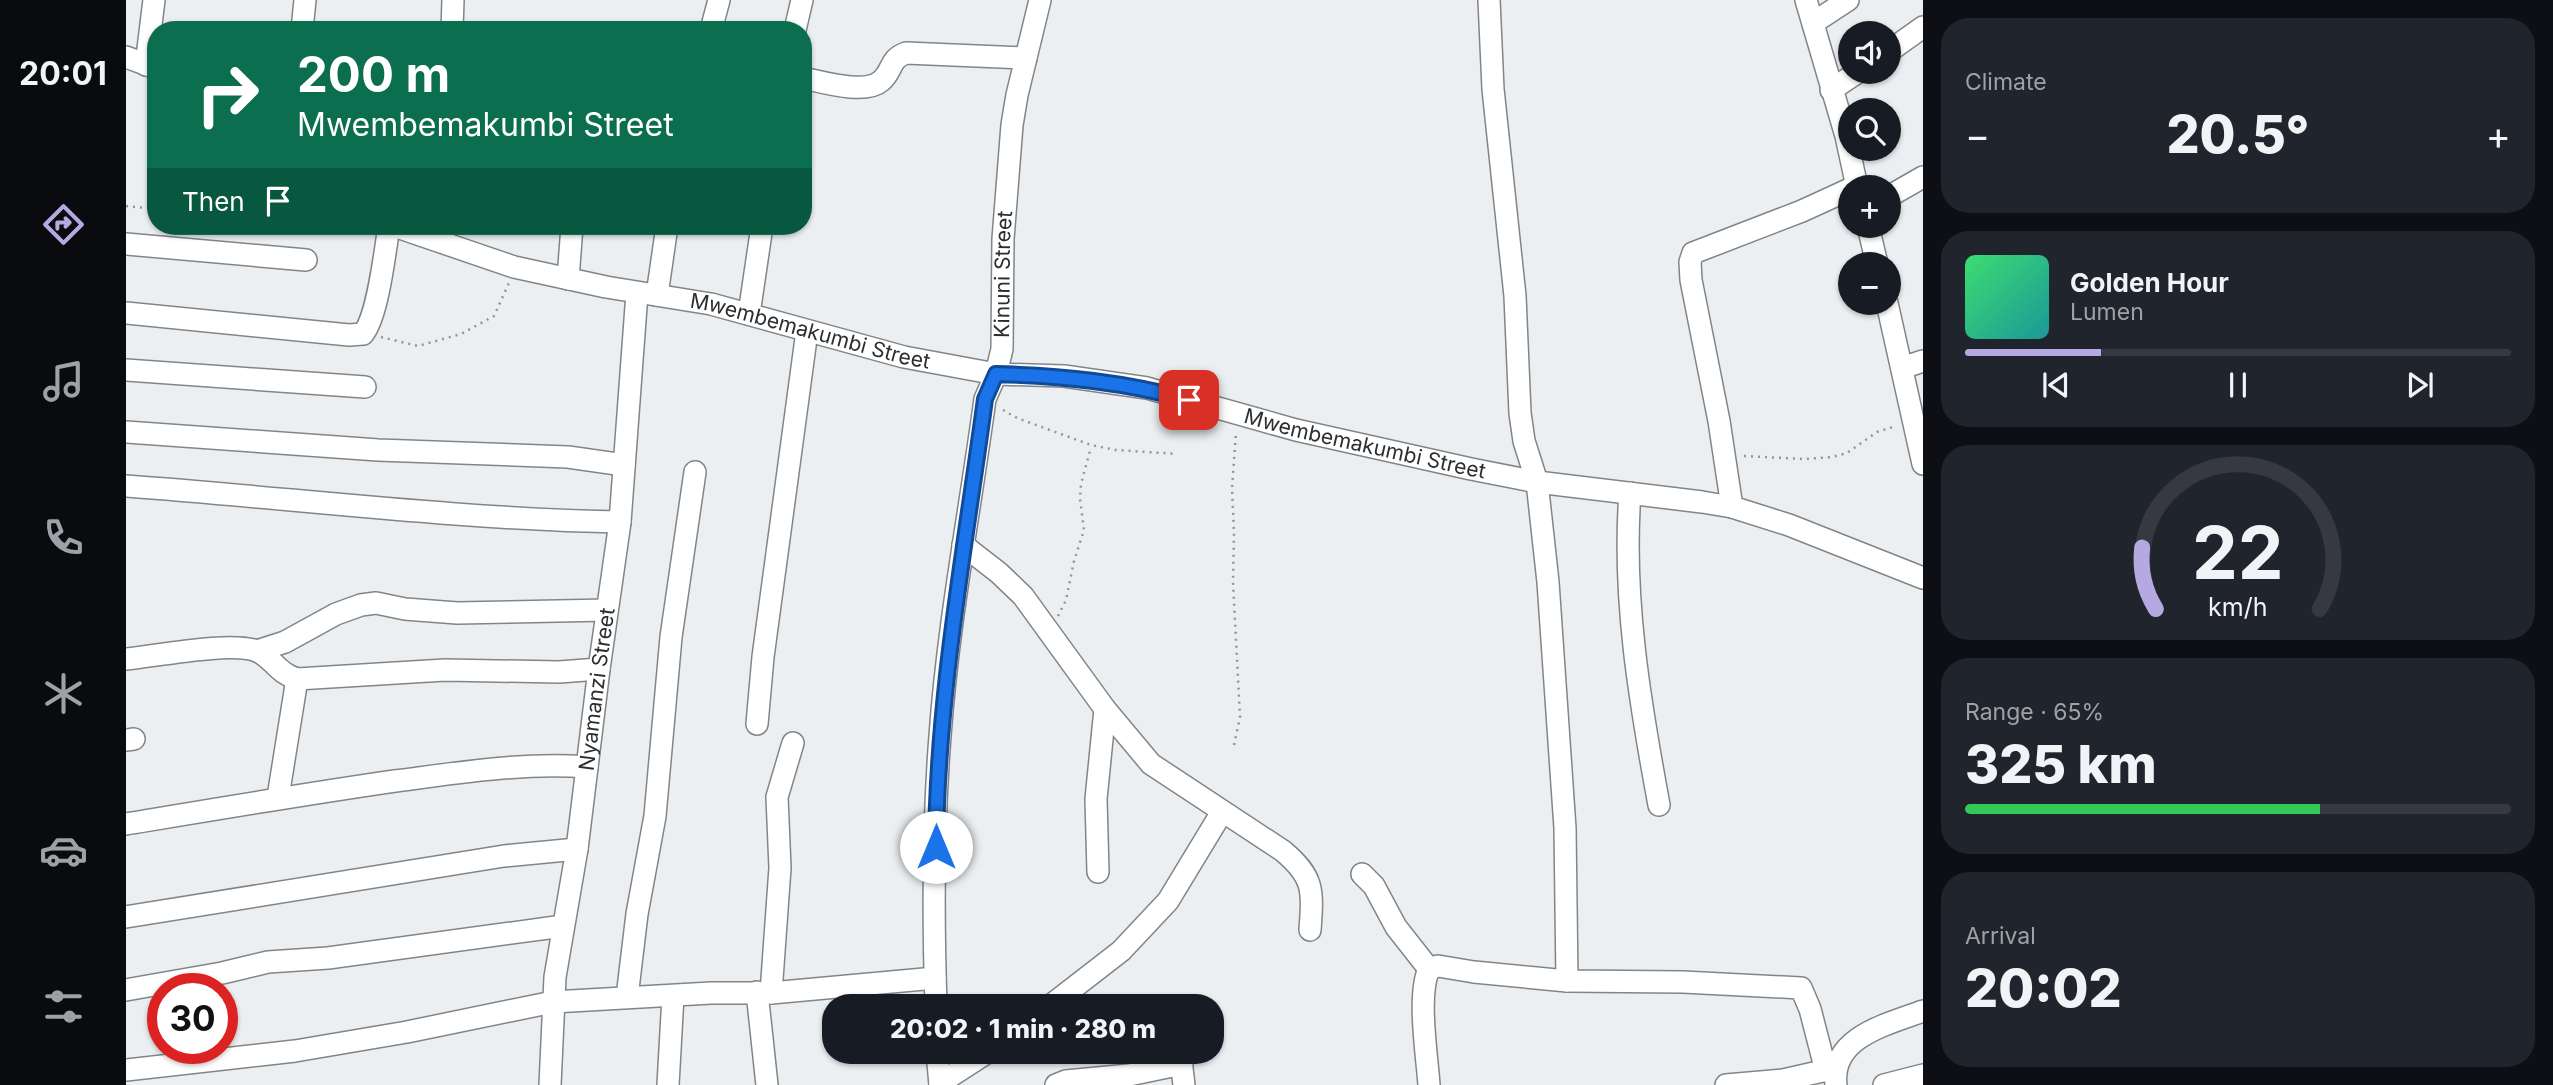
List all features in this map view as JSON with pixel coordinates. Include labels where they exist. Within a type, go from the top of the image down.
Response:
[{"type":"street","points":[[150,21],[154,0]]},
{"type":"street","points":[[303,21],[305,0]]},
{"type":"street","points":[[452,21],[453,0]]},
{"type":"street","points":[[714,21],[719,0]]},
{"type":"street","points":[[796,21],[802,0]]},
{"type":"street","name":"Kinuni Street","points":[[936,994],[933,932],[940,735],[985,399],[996,374],[1002,337],[1002,273],[1008,158],[1017,95],[1040,0]]},
{"type":"street","points":[[1489,0],[1493,89],[1515,296],[1520,413],[1524,442],[1537,482],[1548,582],[1565,828],[1567,981]]},
{"type":"street","points":[[1806,0],[1846,136],[1852,175]]},
{"type":"street","points":[[1813,23],[1847,0]]},
{"type":"street","points":[[1901,43],[1923,27]]},
{"type":"street","points":[[143,63],[147,40]]},
{"type":"street","points":[[812,80],[867,88],[881,81],[897,56],[906,53],[1026,58]]},
{"type":"street","points":[[1831,90],[1840,84]]},
{"type":"street","points":[[1901,190],[1923,177]]},
{"type":"street","points":[[1732,508],[1717,410],[1691,280],[1690,262],[1693,253],[1838,194]]},
{"type":"street","points":[[126,313],[349,335],[363,334],[369,328],[390,235]]},
{"type":"street","name":"Mwembemakumbi Street","points":[[447,235],[514,267],[750,314],[892,354],[996,374],[1064,376],[1147,388],[1238,415],[1425,460],[1537,482],[1732,508],[1788,525],[1923,578]]},
{"type":"street","points":[[568,279],[571,235]]},
{"type":"street","name":"Nyamanzi Street","points":[[550,1085],[553,1002],[577,849],[647,294],[664,235]]},
{"type":"street","points":[[750,314],[761,235]]},
{"type":"street","points":[[126,244],[306,260]]},
{"type":"street","points":[[1890,315],[1923,464]]},
{"type":"street","points":[[757,724],[762,657],[807,331]]},
{"type":"street","points":[[1902,369],[1923,361]]},
{"type":"street","points":[[126,370],[365,387]]},
{"type":"street","points":[[126,432],[378,450],[556,456],[624,465]]},
{"type":"street","points":[[627,997],[637,914],[655,816],[671,637],[695,472]]},
{"type":"street","points":[[126,486],[431,513],[620,522]]},
{"type":"street","points":[[1630,493],[1629,565],[1637,675],[1659,805]]},
{"type":"street","points":[[964,545],[1023,596],[1105,709],[1152,764],[1283,850],[1306,873],[1312,906],[1310,930]]},
{"type":"street","points":[[126,659],[222,648],[257,651],[285,642],[336,614],[376,603],[405,609],[457,613],[607,610]]},
{"type":"street","points":[[257,651],[277,669],[297,679],[445,670],[549,672],[599,669]]},
{"type":"street","points":[[278,797],[297,679]]},
{"type":"street","points":[[1098,872],[1096,799],[1105,709]]},
{"type":"street","points":[[767,1085],[764,993],[780,868],[777,797],[793,743]]},
{"type":"street","points":[[126,824],[278,797],[470,771],[536,766],[587,767]]},
{"type":"street","points":[[1065,994],[1121,951],[1168,901],[1222,812]]},
{"type":"street","points":[[126,917],[504,856],[577,849]]},
{"type":"street","points":[[1362,874],[1374,886],[1396,927],[1429,969]]},
{"type":"street","points":[[126,990],[268,962],[328,958],[563,926]]},
{"type":"street","points":[[1429,1085],[1424,1001],[1426,975],[1429,969],[1438,966],[1567,981],[1683,982],[1801,988],[1833,1075]]},
{"type":"street","points":[[126,1070],[295,1051],[407,1032],[553,1002],[764,993],[935,978]]},
{"type":"street","points":[[668,1085],[673,996]]},
{"type":"street","points":[[1833,1075],[1839,1058],[1849,1045],[1870,1031],[1923,1011]]},
{"type":"street","points":[[938,1064],[940,1084],[970,1064]]},
{"type":"street","points":[[1056,1085],[1066,1081],[1182,1067]]},
{"type":"street","points":[[1727,1085],[1833,1075]]},
{"type":"street","points":[[1884,1085],[1923,1075]]},
{"type":"path","points":[[126,206],[147,208]]},
{"type":"path","points":[[363,334],[418,346],[461,334],[495,316],[514,267]]},
{"type":"path","points":[[985,399],[1017,418],[1091,445],[1116,450],[1177,454]]},
{"type":"path","points":[[1234,745],[1240,717],[1233,582],[1232,488],[1238,415]]},
{"type":"path","points":[[1726,471],[1733,460],[1748,455],[1780,459],[1832,457],[1847,453],[1890,426],[1916,424]]},
{"type":"path","points":[[1050,631],[1066,600],[1084,530],[1081,484],[1091,445]]},
{"type":"route","points":[[936,847],[943,699],[985,399],[996,374],[1064,376],[1147,388],[1189,400]]}]
